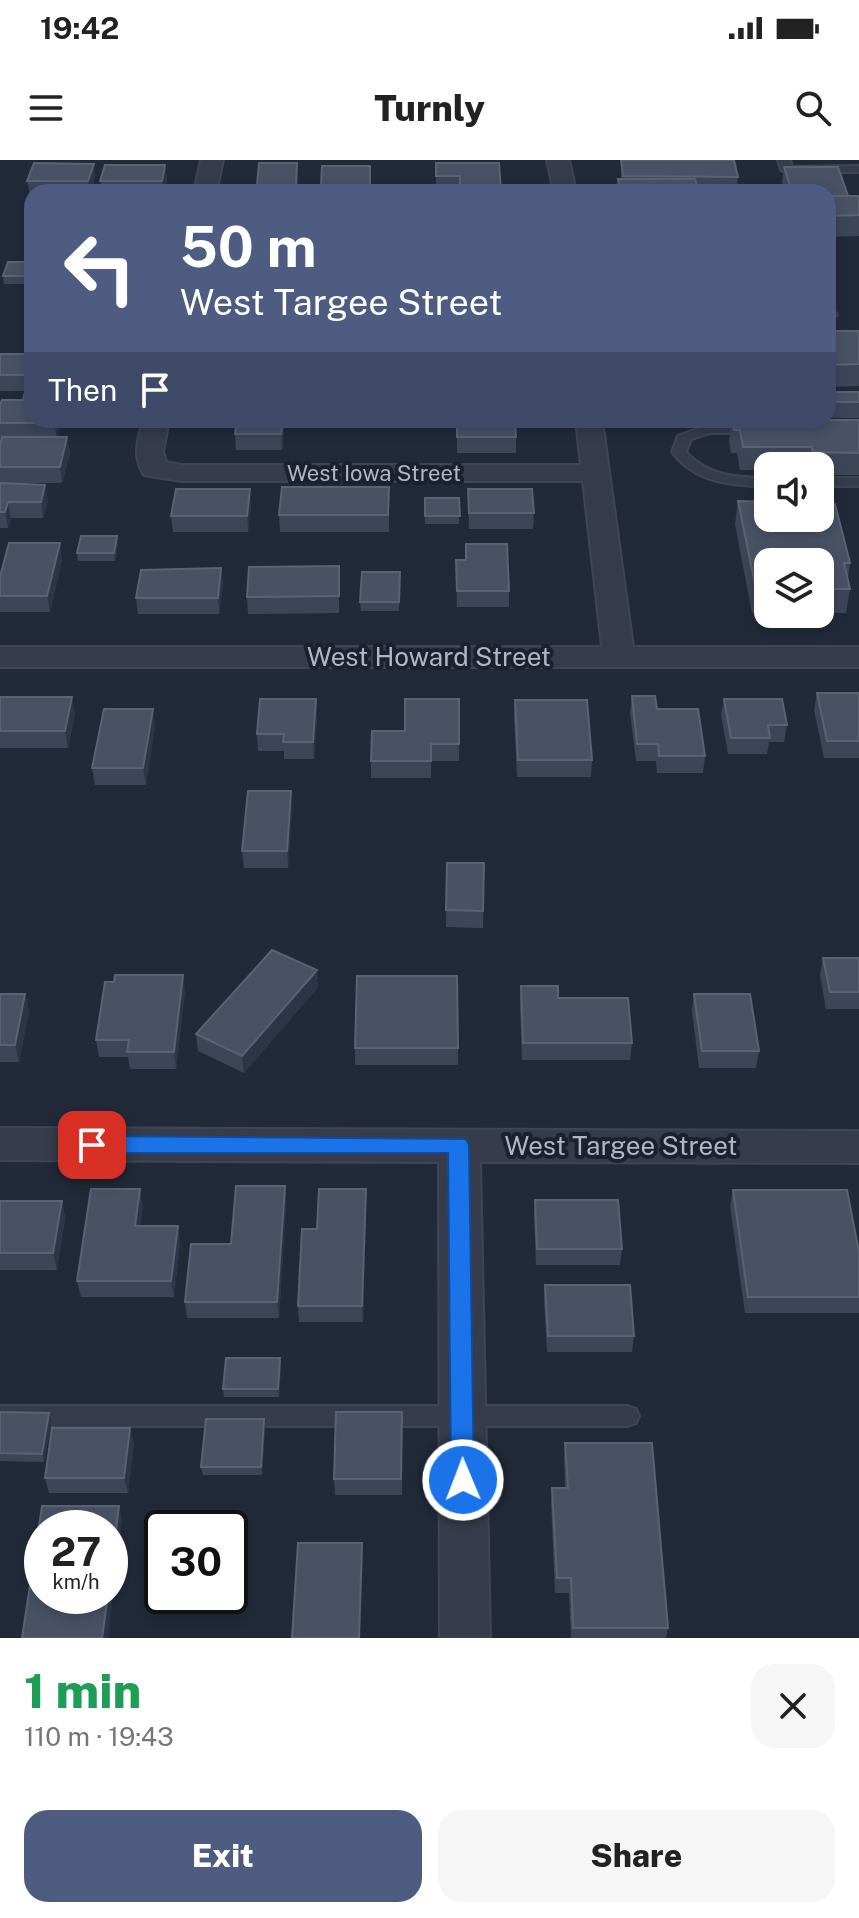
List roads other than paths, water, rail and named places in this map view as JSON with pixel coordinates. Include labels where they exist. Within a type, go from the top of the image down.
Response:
[{"type":"street","points":[[207,184],[212,160]]},
{"type":"street","points":[[558,160],[561,184]]},
{"type":"street","name":"West Iowa Street","points":[[154,428],[149,452],[154,469],[181,473],[594,473]]},
{"type":"street","points":[[590,428],[619,657]]},
{"type":"street","name":"West Howard Street","points":[[0,657],[859,657]]},
{"type":"street","name":"West Targee Street","points":[[0,1144],[859,1147]]},
{"type":"street","points":[[459,1145],[465,1638]]},
{"type":"lane","points":[[784,160],[787,170],[859,169]]},
{"type":"lane","points":[[754,481],[715,478],[696,469],[679,452],[685,436],[696,431],[769,429]]},
{"type":"lane","points":[[834,482],[859,482]]},
{"type":"lane","points":[[0,1416],[628,1416]]}]
